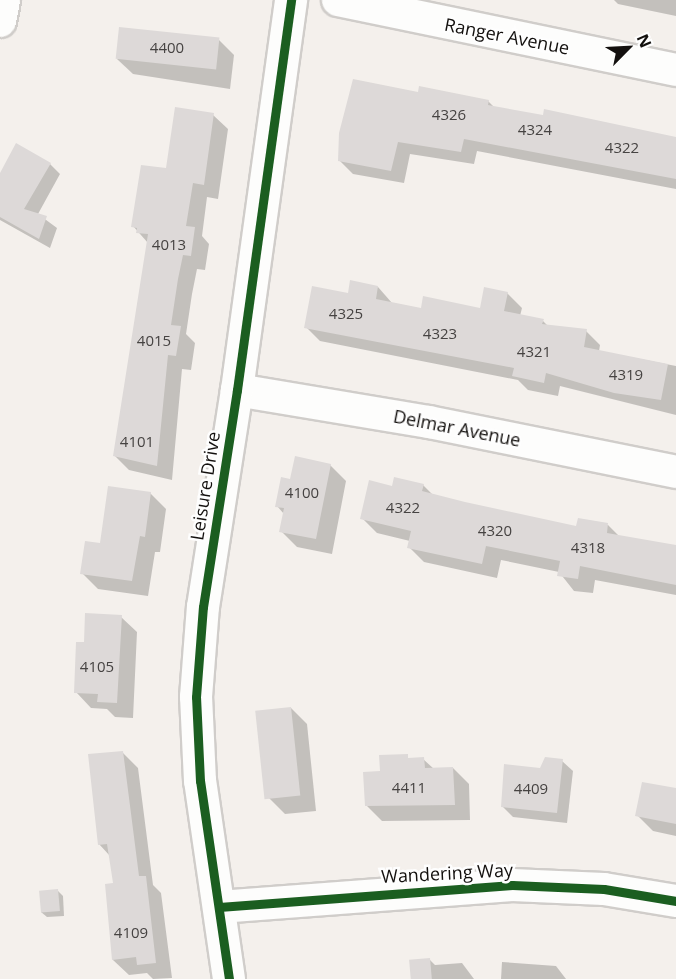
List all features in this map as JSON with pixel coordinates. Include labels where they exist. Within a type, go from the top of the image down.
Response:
[{"type":"street","points":[[0,21],[4,0]]},
{"type":"street","name":"Leisure Drive","points":[[229,979],[200,781],[196,697],[203,608],[237,390],[291,0]]},
{"type":"street","name":"Ranger Avenue","points":[[338,0],[676,70]]},
{"type":"street","name":"Delmar Avenue","points":[[237,390],[429,422],[676,472]]},
{"type":"street","name":"Wandering Way","points":[[219,907],[512,885],[604,889],[676,901]]},
{"type":"building","points":[[119,27],[219,38],[216,69],[116,59]]},
{"type":"building","points":[[353,79],[418,92],[419,86],[489,100],[488,105],[543,115],[544,109],[676,137],[676,179],[464,139],[461,152],[398,142],[391,171],[338,161],[339,133]]},
{"type":"building","points":[[175,107],[214,113],[204,185],[193,183],[186,226],[195,227],[191,256],[183,255],[178,279],[171,325],[181,326],[176,356],[168,355],[157,466],[113,456],[148,234],[136,233],[137,228],[131,227],[141,165],[166,168]]},
{"type":"building","points":[[16,143],[51,163],[24,209],[47,216],[39,239],[0,217],[0,173]]},
{"type":"building","points":[[350,280],[378,286],[376,299],[421,308],[423,296],[480,308],[484,287],[508,292],[504,311],[544,319],[542,324],[587,329],[584,347],[668,364],[661,400],[614,393],[546,373],[544,383],[512,376],[514,368],[304,328],[312,286],[348,293]]},
{"type":"building","points":[[295,456],[331,464],[316,539],[279,532],[284,508],[275,507],[281,477],[290,479]]},
{"type":"building","points":[[394,477],[424,484],[422,491],[465,502],[576,526],[578,518],[608,523],[607,533],[676,545],[676,585],[580,566],[578,579],[557,576],[560,561],[486,546],[482,564],[407,548],[411,531],[360,519],[369,480],[392,486]]},
{"type":"building","points":[[108,486],[151,492],[145,537],[140,536],[132,581],[80,574],[85,541],[100,543]]},
{"type":"building","points":[[85,613],[122,615],[117,703],[97,702],[98,694],[74,693],[76,642],[84,642]]},
{"type":"building","points":[[291,707],[300,796],[265,799],[255,711]]},
{"type":"building","points":[[123,751],[139,876],[146,876],[156,963],[137,965],[136,957],[112,960],[105,884],[113,883],[107,844],[98,845],[88,754]]},
{"type":"building","points":[[408,754],[408,758],[424,757],[425,768],[453,767],[455,805],[365,806],[363,772],[380,771],[379,755]]},
{"type":"building","points":[[545,757],[563,759],[557,813],[501,807],[504,764],[540,768]]},
{"type":"building","points":[[642,782],[676,788],[676,824],[635,816]]},
{"type":"building","points":[[58,889],[60,911],[41,913],[39,891]]},
{"type":"building","points":[[430,958],[432,979],[411,979],[409,960]]},
{"type":"cycle path","points":[[229,979],[200,781],[196,697],[203,607],[237,390],[291,0]]},
{"type":"cycle path","points":[[219,907],[512,885],[604,889],[676,901]]}]
